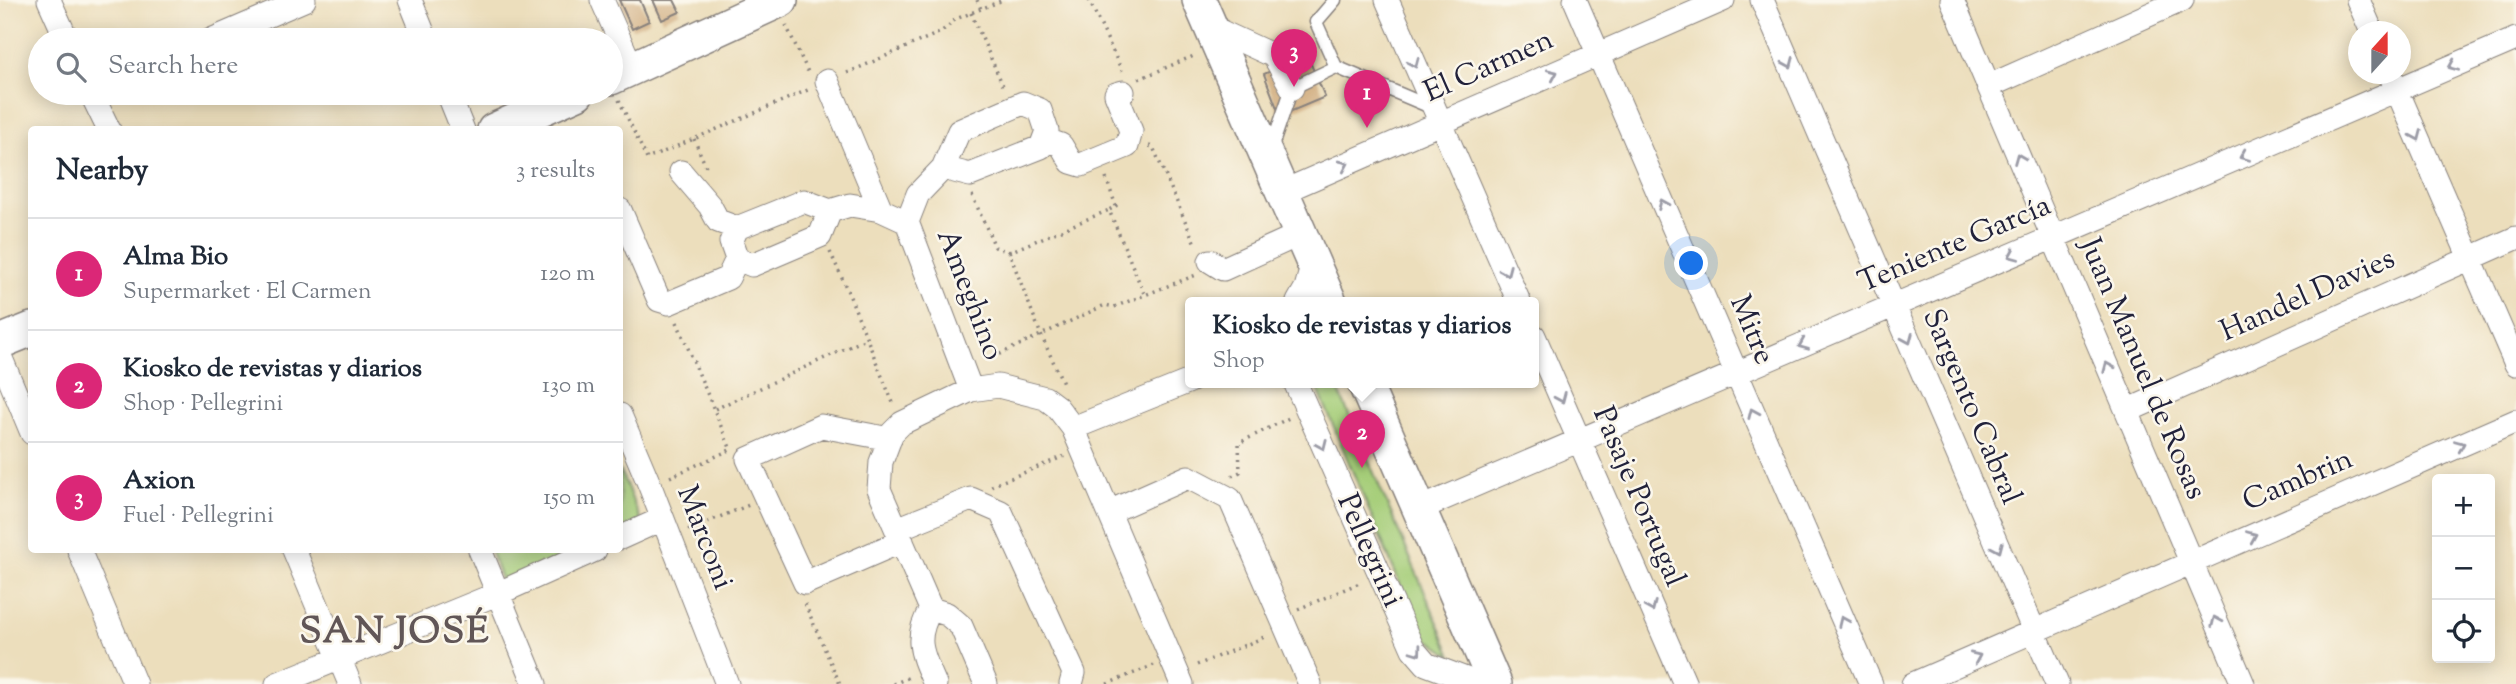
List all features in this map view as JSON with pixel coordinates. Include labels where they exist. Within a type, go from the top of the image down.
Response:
[{"type":"street","points":[[49,0],[62,28]]},
{"type":"street","points":[[239,28],[304,0]]},
{"type":"street","points":[[410,0],[421,28]]},
{"type":"street","points":[[602,0],[608,28]]},
{"type":"street","points":[[1387,0],[1517,297]]},
{"type":"street","name":"Mitre","points":[[1575,0],[1871,684]]},
{"type":"street","name":"El Carmen","points":[[1282,192],[1436,115],[1599,53],[1723,0]]},
{"type":"street","name":"Sargento Cabral","points":[[1762,0],[2057,684]]},
{"type":"street","name":"Juan Manuel de Rosas","points":[[1952,0],[2243,684]]},
{"type":"street","points":[[1989,86],[2182,0]]},
{"type":"street","points":[[2358,0],[2367,21]]},
{"type":"street","points":[[623,77],[780,1]]},
{"type":"street","points":[[1210,24],[1274,56],[1292,88]]},
{"type":"street","points":[[1210,24],[1328,297]]},
{"type":"street","name":"Teniente García","points":[[2411,76],[2516,39]]},
{"type":"street","points":[[821,84],[881,210]]},
{"type":"street","name":"Teniente García","points":[[1419,509],[2052,238],[2390,84]]},
{"type":"street","points":[[2395,84],[2516,365]]},
{"type":"street","points":[[1044,139],[1060,145],[1071,162],[1080,165],[1127,146],[1131,131],[1116,94],[1125,88]]},
{"type":"street","points":[[830,212],[820,236],[752,265],[737,259],[730,242],[737,228],[804,201],[830,212],[850,205],[881,210],[907,222],[918,194],[943,168],[958,131],[1023,103],[1040,110],[1047,131],[1041,147],[970,175],[943,168]]},
{"type":"street","points":[[97,105],[107,126]]},
{"type":"street","points":[[453,105],[461,126]]},
{"type":"street","points":[[501,126],[549,105]]},
{"type":"street","points":[[681,172],[710,206],[718,221],[737,228]]},
{"type":"street","points":[[623,217],[659,300],[669,303],[728,278],[737,259]]},
{"type":"street","name":"Ameghino","points":[[907,222],[971,390]]},
{"type":"street","name":"Handel Davies","points":[[2127,411],[2516,238]]},
{"type":"street","points":[[1206,260],[1223,269],[1306,249]]},
{"type":"street","points":[[1301,297],[1306,288],[1306,249]]},
{"type":"street","points":[[0,342],[28,330]]},
{"type":"street","name":"Pasaje Portugal","points":[[1539,348],[1685,684]]},
{"type":"street","points":[[0,356],[28,423]]},
{"type":"street","points":[[1073,428],[1185,383]]},
{"type":"street","points":[[1071,684],[1074,673],[1001,512],[971,499],[805,583],[748,459],[821,426],[896,431],[971,390],[998,386],[1045,398],[1057,407],[1073,428],[1177,672]]},
{"type":"street","name":"Pellegrini","points":[[1297,388],[1413,649],[1426,664],[1479,684]]},
{"type":"street","name":"Pellegrini","points":[[1367,388],[1496,684]]},
{"type":"street","name":"Cambrin","points":[[1913,684],[2516,421]]},
{"type":"street","name":"Marconi","points":[[623,422],[727,684]]},
{"type":"street","points":[[896,431],[881,462],[879,489],[931,609],[947,614],[961,626],[986,684]]},
{"type":"street","points":[[1109,512],[1188,477],[1230,499],[1288,621],[1310,684]]},
{"type":"street","points":[[623,537],[667,529]]},
{"type":"street","points":[[80,553],[135,684]]},
{"type":"street","points":[[294,553],[350,684]]},
{"type":"street","points":[[481,553],[535,684]]},
{"type":"street","points":[[277,684],[499,593],[588,553]]},
{"type":"street","points":[[931,609],[923,622],[919,641],[935,684]]},
{"type":"lane","points":[[1335,0],[1316,22],[1336,67],[1436,115]]},
{"type":"lane","points":[[1267,159],[1292,88],[1336,67]]},
{"type":"path","points":[[977,0],[981,9]]},
{"type":"path","points":[[623,90],[647,159],[941,32],[956,19],[1003,0]]},
{"type":"path","points":[[1089,0],[1125,88],[1210,24]]},
{"type":"path","points":[[780,1],[783,20],[821,84]]},
{"type":"path","points":[[971,13],[1012,108]]},
{"type":"path","points":[[694,139],[711,177]]},
{"type":"path","points":[[987,360],[1105,306],[1114,307],[1196,276],[1206,260],[1153,147],[1143,142]]},
{"type":"path","points":[[970,175],[971,194],[995,247],[1009,252],[1116,206],[1104,173]]},
{"type":"path","points":[[1109,210],[1145,296]]},
{"type":"path","points":[[831,252],[854,302],[896,431]]},
{"type":"path","points":[[1009,252],[1066,391]]},
{"type":"path","points":[[714,410],[866,340]]},
{"type":"path","points":[[1231,477],[1240,472],[1239,443],[1306,409]]},
{"type":"path","points":[[667,529],[760,500]]},
{"type":"path","points":[[1107,684],[1177,672],[1288,621],[1362,582]]},
{"type":"green space","points":[[1318,388],[1338,388],[1452,656],[1421,634]]},
{"type":"green space","points":[[623,477],[641,521],[623,530]]},
{"type":"green space","points":[[491,553],[572,553],[503,584]]},
{"type":"building","points":[[619,0],[640,0],[649,21],[632,29]]},
{"type":"building","points":[[653,0],[674,0],[680,12],[662,20]]},
{"type":"building","points":[[1307,55],[1325,97],[1280,116],[1264,74]]},
{"type":"place","name":"Axion","points":[[1294,87]]},
{"type":"place","name":"Alma Bio","points":[[1367,128]]},
{"type":"place","name":"Kiosko de revistas y diarios","points":[[1362,468]]},
{"type":"district","name":"SAN JOSÉ","points":[[395,633]]}]
